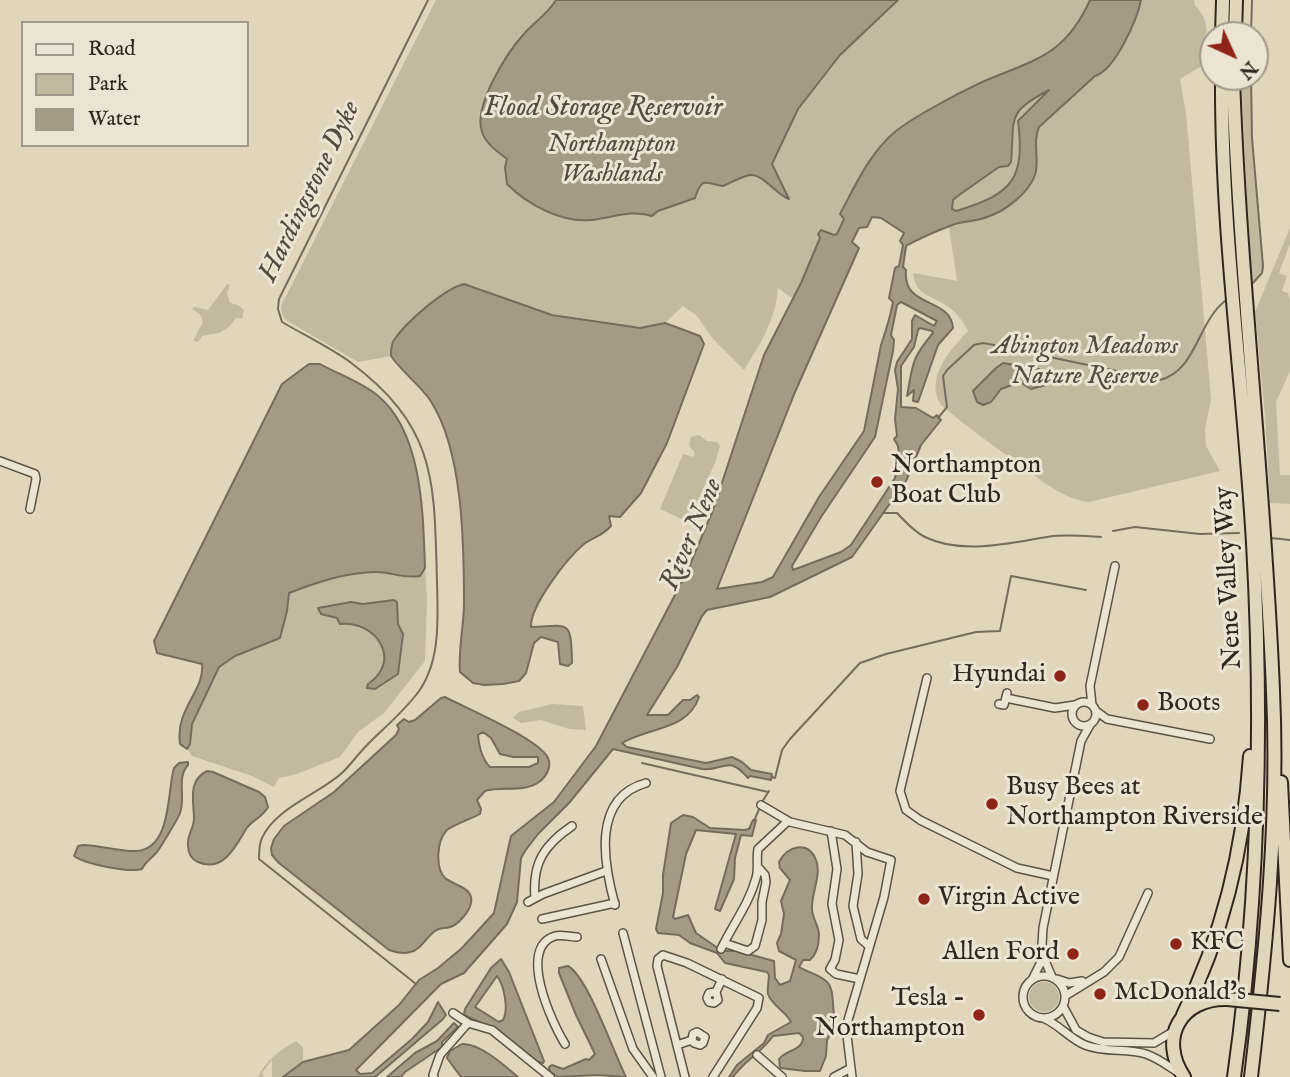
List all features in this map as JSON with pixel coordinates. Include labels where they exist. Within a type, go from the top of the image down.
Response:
[{"type":"highway","points":[[1222,21],[1223,0]]},
{"type":"highway","points":[[1235,21],[1236,0]]},
{"type":"highway","name":"Nene Valley Way","points":[[1222,91],[1225,186],[1252,527],[1258,653],[1257,785],[1252,896],[1234,1077]]},
{"type":"highway","name":"Nene Valley Way","points":[[1233,91],[1236,183],[1261,475],[1274,693],[1269,896],[1251,1077]]},
{"type":"highway","points":[[1184,1076],[1174,1056],[1174,1031],[1208,964],[1237,859],[1245,811],[1258,653]]},
{"type":"highway","points":[[1274,693],[1278,719],[1290,960]]},
{"type":"highway","points":[[1183,1015],[1206,1001],[1227,999],[1285,1006]]},
{"type":"street","points":[[0,461],[35,474],[35,489],[30,509]]},
{"type":"street","points":[[1081,741],[1092,724],[1094,708],[1090,686],[1115,566]]},
{"type":"street","points":[[927,678],[900,791],[906,810],[920,820],[1017,867],[1053,876]]},
{"type":"street","points":[[1090,686],[1072,713],[1080,731],[1081,741],[1043,928],[1041,962],[1025,988],[1023,1000],[1030,1013],[1059,1026],[1085,1045],[1103,1050],[1146,1054],[1184,1076]]},
{"type":"street","points":[[1004,698],[1055,708],[1078,703],[1094,708],[1107,719],[1210,739]]},
{"type":"street","points":[[1055,708],[1084,726],[1107,719]]},
{"type":"street","points":[[541,919],[615,904],[607,872],[605,839],[608,823],[615,805],[624,794],[646,783]]},
{"type":"street","points":[[761,805],[788,821],[831,831],[856,842],[867,852],[891,860],[884,897],[846,1027],[852,1077]]},
{"type":"street","points":[[758,867],[765,875],[766,883],[762,920],[755,946],[748,950],[722,946],[745,908],[758,867],[758,849],[788,821]]},
{"type":"street","points":[[536,898],[534,884],[543,851],[552,840],[572,826]]},
{"type":"street","points":[[831,831],[836,869],[832,904],[839,940],[837,956],[830,969],[836,974],[860,979]]},
{"type":"street","points":[[856,842],[858,874],[853,906],[861,939],[869,946]]},
{"type":"street","points":[[528,902],[607,872]]},
{"type":"street","points":[[1065,996],[1086,980],[1104,972],[1119,957],[1148,893]]},
{"type":"street","points":[[623,933],[661,1077]]},
{"type":"street","points":[[565,1044],[542,990],[538,956],[546,942],[553,937],[577,937]]},
{"type":"street","points":[[1042,952],[1065,996],[1063,1006],[1057,1014],[1043,1018]]},
{"type":"street","points":[[685,1077],[657,966],[658,959],[666,955],[757,995],[760,1000],[713,1077]]},
{"type":"street","points":[[601,959],[633,1049],[653,1077]]},
{"type":"street","points":[[1033,978],[1045,975],[1069,983],[1086,980]]},
{"type":"street","points":[[716,992],[722,979]]},
{"type":"street","points":[[1063,1006],[1076,1030],[1103,1042],[1154,1043],[1174,1031]]},
{"type":"street","points":[[453,1013],[468,1023],[492,1030],[550,1077]]},
{"type":"street","points":[[432,1076],[440,1055],[468,1023]]},
{"type":"street","points":[[677,1045],[692,1040]]},
{"type":"street","points":[[757,1055],[782,1077]]},
{"type":"street","points":[[834,1077],[851,1068]]},
{"type":"green space","name":"Northampton Washlands","points":[[436,0],[1090,0],[1070,34],[1045,55],[948,99],[904,125],[887,139],[864,170],[840,214],[844,219],[837,234],[820,238],[797,292],[792,298],[778,288],[771,321],[744,370],[713,339],[697,316],[683,306],[665,323],[640,328],[536,311],[464,284],[446,292],[415,319],[391,350],[391,356],[358,362],[286,320],[281,306]]},
{"type":"green space","name":"Abington Meadows Nature Reserve","points":[[1141,0],[1194,0],[1205,21],[1199,21],[1199,67],[1180,79],[1186,113],[1211,399],[1205,429],[1206,446],[1220,471],[1089,502],[1062,494],[1046,484],[941,405],[936,385],[938,374],[954,346],[968,331],[953,311],[921,291],[913,273],[957,281],[949,227],[1004,208],[1022,194],[1034,176],[1039,127],[1109,65],[1139,9]]},
{"type":"green space","points":[[1049,89],[1048,94],[1021,116],[1020,154],[1012,180],[1004,189],[977,204],[956,211],[952,208],[953,200],[959,195],[999,167],[1008,166],[1011,162],[1015,118],[1025,106]]},
{"type":"green space","points":[[1242,91],[1251,91],[1252,138],[1263,266],[1258,278],[1251,282]]},
{"type":"green space","points":[[1290,228],[1290,244],[1279,273],[1287,276],[1282,291],[1288,293],[1290,301],[1290,371],[1276,402],[1280,475],[1290,475],[1290,504],[1270,503],[1255,312]]},
{"type":"green space","points":[[227,284],[230,285],[227,293],[230,303],[244,310],[242,318],[236,318],[229,327],[219,333],[202,336],[198,342],[193,341],[203,322],[200,314],[192,309],[194,307],[208,310]]},
{"type":"green space","points":[[699,435],[707,441],[717,442],[720,446],[688,522],[660,509],[683,454],[694,457],[695,453],[689,445],[691,437]]},
{"type":"green space","points":[[425,568],[425,661],[384,713],[358,732],[340,757],[279,778],[274,787],[252,776],[192,756],[187,749],[192,724],[219,667],[235,656],[262,646],[287,611],[288,593],[353,574],[375,572],[420,576]],"holes":[[[351,602],[397,602],[398,624],[403,634],[391,679],[376,686],[368,684],[378,675],[383,664],[381,644],[365,628],[354,624],[341,624],[337,618],[318,608]]]},
{"type":"green space","points":[[552,704],[583,706],[586,730],[569,729],[541,720],[521,723],[513,718],[519,712]]},
{"type":"green space","points":[[1044,982],[1050,983],[1058,991],[1058,1003],[1050,1011],[1044,1012],[1038,1011],[1030,1003],[1029,997],[1030,991],[1038,983]]},
{"type":"green space","points":[[296,1041],[303,1047],[303,1062],[283,1077],[272,1077],[272,1060],[262,1073],[264,1077],[258,1077],[274,1056]]},
{"type":"water","name":"Flood Storage Reservoir","points":[[556,0],[898,0],[840,55],[798,109],[772,164],[789,199],[760,178],[750,175],[723,186],[702,184],[695,198],[658,211],[652,216],[630,214],[580,220],[545,211],[507,184],[507,159],[486,140],[480,121],[487,95],[500,67],[523,35]]},
{"type":"water","points":[[1090,0],[1141,0],[1130,31],[1110,64],[1039,127],[1035,175],[1021,195],[994,214],[955,224],[906,246],[903,267],[911,291],[944,311],[953,328],[938,345],[918,402],[913,401],[914,390],[907,396],[910,376],[920,349],[932,331],[920,328],[918,330],[914,347],[901,366],[901,407],[916,408],[933,418],[937,415],[941,420],[921,445],[906,481],[852,557],[770,597],[707,610],[677,667],[647,715],[668,715],[683,700],[690,700],[697,695],[699,697],[694,708],[677,722],[622,743],[627,747],[706,763],[732,757],[751,770],[772,774],[771,780],[750,776],[748,778],[730,765],[702,769],[613,749],[525,851],[521,858],[517,902],[507,924],[464,973],[441,984],[356,1070],[360,1074],[372,1073],[428,1022],[438,1002],[446,1015],[442,1020],[375,1077],[283,1077],[303,1062],[349,1050],[399,1005],[419,980],[462,948],[494,913],[511,836],[554,802],[596,746],[687,572],[713,510],[764,355],[801,283],[820,238],[818,234],[821,230],[837,234],[844,219],[840,214],[878,149],[896,131],[936,106],[980,83],[1045,55],[1069,34]],"holes":[[[1049,90],[1018,121],[1019,157],[1011,181],[991,198],[956,211],[952,209],[953,200],[959,195],[999,167],[1008,166],[1011,162],[1015,118],[1025,105]],[[872,217],[881,218],[904,233],[900,241],[903,245],[899,266],[895,268],[889,298],[893,302],[892,308],[881,345],[864,431],[819,497],[773,577],[762,582],[717,589],[795,392],[859,248],[852,242],[859,228],[867,227]],[[901,302],[937,321],[934,326],[915,315],[912,321],[912,339],[897,362],[897,436],[894,439],[899,456],[895,478],[851,545],[841,552],[793,570],[792,566],[821,517],[875,437],[893,351],[894,340],[891,335],[897,305]]]},
{"type":"water","points":[[464,284],[552,315],[640,328],[665,323],[700,336],[704,344],[667,443],[641,493],[620,517],[609,516],[611,526],[577,551],[559,571],[536,607],[531,627],[565,628],[571,638],[572,663],[568,666],[560,664],[558,642],[541,637],[534,643],[526,673],[519,681],[503,684],[473,683],[460,672],[464,603],[463,553],[455,470],[441,421],[430,400],[391,356],[393,342],[407,324],[436,299]]},
{"type":"water","points":[[1003,363],[1039,369],[1048,379],[1046,385],[1031,389],[1020,382],[1001,389],[991,402],[983,405],[977,402],[973,391]]},
{"type":"water","points":[[309,364],[320,364],[371,390],[392,411],[404,430],[418,476],[425,568],[420,576],[414,577],[376,572],[342,576],[289,593],[280,638],[235,656],[219,667],[192,724],[187,749],[180,744],[180,731],[202,674],[202,664],[157,653],[154,641],[282,384]]},
{"type":"water","points":[[394,600],[397,602],[398,624],[403,634],[398,674],[375,689],[367,688],[383,664],[381,644],[364,628],[353,624],[340,624],[337,618],[321,614],[318,608],[351,602],[363,604]]},
{"type":"water","points":[[445,697],[484,716],[531,742],[548,758],[549,768],[544,777],[533,785],[485,791],[477,800],[480,814],[446,831],[439,848],[440,868],[445,878],[469,893],[470,906],[457,924],[437,930],[414,951],[397,952],[389,950],[279,863],[272,855],[271,848],[284,826],[334,792],[396,735],[399,729],[397,725],[404,719],[409,722],[415,720]],"holes":[[[483,732],[491,738],[500,754],[538,757],[538,763],[529,767],[490,767],[481,752],[478,735]]]},
{"type":"water","points":[[188,762],[182,782],[180,813],[159,849],[142,869],[107,867],[74,856],[78,846],[83,845],[130,851],[148,848],[157,840],[166,817],[174,768],[179,763]]},
{"type":"water","points":[[207,771],[259,792],[265,797],[268,807],[248,826],[228,856],[215,864],[198,862],[192,857],[188,841],[194,822],[194,786]]},
{"type":"water","points":[[683,815],[693,817],[710,828],[744,830],[749,829],[753,820],[756,820],[752,836],[741,835],[735,858],[734,879],[720,911],[715,909],[736,834],[696,830],[686,854],[673,917],[675,919],[688,915],[696,933],[722,951],[737,951],[774,961],[775,978],[780,985],[790,981],[796,960],[779,951],[777,943],[784,914],[781,901],[790,880],[780,868],[779,862],[787,852],[798,848],[808,850],[816,860],[818,871],[812,909],[819,942],[812,958],[803,960],[799,967],[826,981],[832,995],[836,1025],[827,1040],[826,1056],[820,1071],[780,1068],[779,1059],[802,1042],[803,1037],[799,1033],[773,1036],[733,1077],[729,1077],[737,1065],[764,1043],[768,1035],[791,1022],[770,998],[767,972],[725,963],[717,953],[690,943],[679,935],[658,933],[656,929],[671,823]]},
{"type":"water","points":[[501,959],[509,972],[543,1063],[534,1061],[495,1029],[464,1015],[465,1009],[491,968]],"holes":[[[497,976],[506,1010],[503,1020],[499,1022],[475,1007]]]},
{"type":"water","points":[[568,966],[576,973],[592,1000],[626,1077],[558,1077],[550,1072],[549,1067],[552,1065],[563,1069],[589,1060],[595,1054],[559,973],[559,968]]},
{"type":"water","points":[[454,1023],[458,1027],[442,1042],[442,1047],[401,1077],[387,1077],[415,1053],[437,1041]]},
{"type":"water","points":[[462,1044],[484,1051],[518,1077],[461,1077],[447,1058],[450,1051]]},
{"type":"waterway","name":"Hardingstone Dyke","points":[[416,984],[259,859],[259,856],[262,838],[268,827],[288,809],[334,780],[411,702],[424,683],[434,655],[438,611],[435,515],[425,459],[415,434],[400,410],[379,386],[350,362],[282,322],[278,309],[279,299],[428,0]]},
{"type":"waterway","points":[[1251,21],[1252,0]]},
{"type":"waterway","points":[[1251,91],[1252,138],[1263,266],[1262,273],[1252,284]]},
{"type":"waterway","points":[[1011,349],[1160,380],[1182,367],[1208,321],[1225,301]]},
{"type":"waterway","points":[[938,418],[947,407],[943,376],[947,370],[974,345],[983,343],[1005,347]]},
{"type":"waterway","points":[[883,513],[897,513],[921,535],[954,545],[986,546],[1060,536],[1101,537]]},
{"type":"waterway","points":[[1113,531],[1135,527],[1200,534],[1239,533]]},
{"type":"waterway","points":[[1271,538],[1290,540]]},
{"type":"waterway","points":[[772,777],[775,778],[782,750],[790,739],[860,663],[976,632],[1000,631],[1011,576],[1086,590]]},
{"type":"waterway","points":[[642,763],[768,792]]},
{"type":"waterway","points":[[762,802],[769,791]]},
{"type":"waterway","points":[[754,821],[760,807]]},
{"type":"place","name":"Northampton Boat Club","points":[[877,482]]},
{"type":"place","name":"Hyundai","points":[[1060,676]]},
{"type":"place","name":"Boots","points":[[1143,705]]},
{"type":"place","name":"Busy Bees at Northampton Riverside","points":[[992,804]]},
{"type":"place","name":"Virgin Active","points":[[924,899]]},
{"type":"place","name":"KFC","points":[[1176,944]]},
{"type":"place","name":"Allen Ford","points":[[1073,954]]},
{"type":"place","name":"McDonald's","points":[[1100,994]]},
{"type":"place","name":"Tesla - Northampton","points":[[979,1015]]},
{"type":"water label","name":"River Nene","points":[[693,535]]}]
